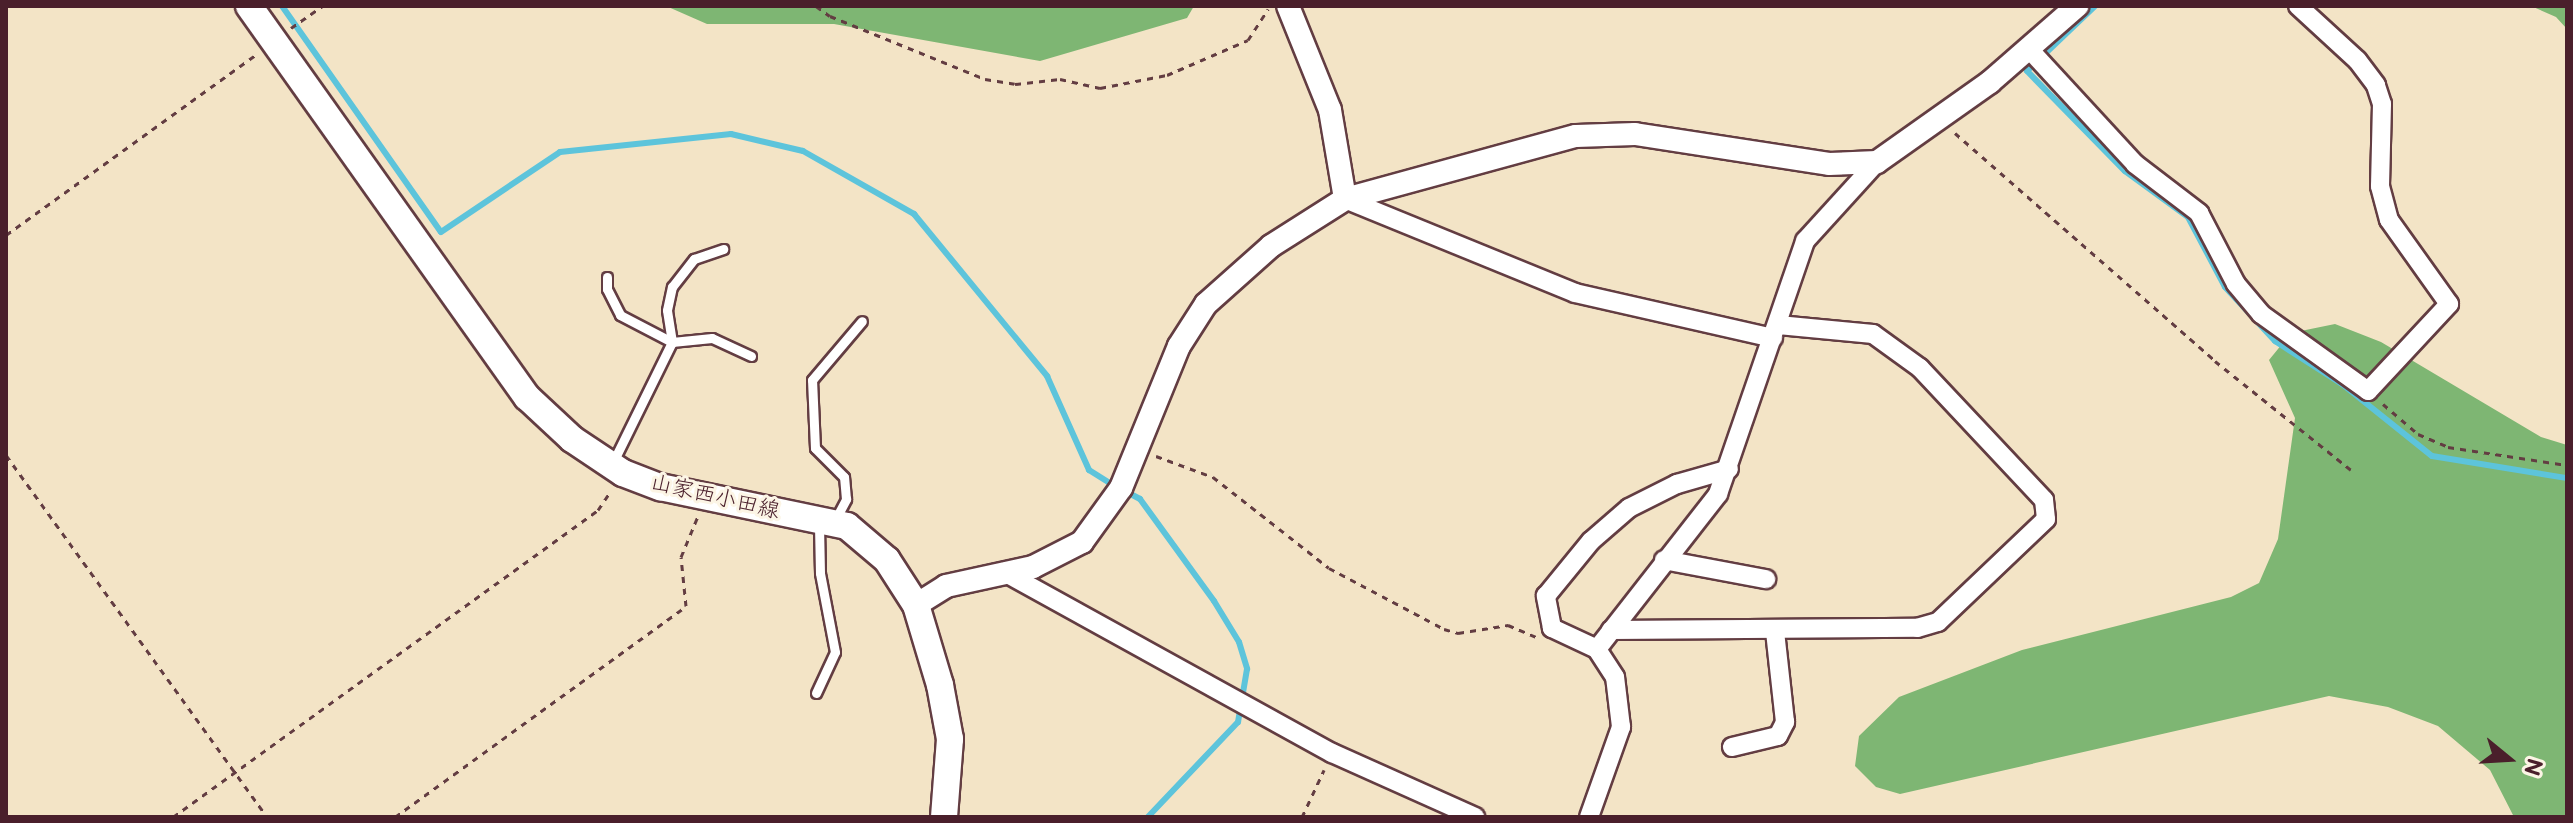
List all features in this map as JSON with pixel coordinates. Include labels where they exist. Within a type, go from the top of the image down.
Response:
[{"type":"main road","name":"山家西小田線","points":[[249,6],[527,397],[572,439],[617,470],[706,498],[826,522],[868,539],[916,605],[950,739],[944,817]]},
{"type":"street","points":[[1288,6],[1330,110],[1345,199]]},
{"type":"street","points":[[1597,649],[1702,515],[1729,469],[1805,241],[1877,162],[1940,120],[2077,6]]},
{"type":"street","points":[[2029,49],[2135,164],[2189,202],[2236,284],[2261,314],[2368,391],[2449,304],[2386,213],[2380,186],[2382,104],[2376,85],[2357,60],[2298,6]]},
{"type":"street","points":[[916,605],[946,586],[1049,561],[1082,542],[1107,511],[1137,452],[1179,346],[1206,304],[1271,246],[1345,199],[1576,136],[1635,134],[1829,164],[1877,162]]},
{"type":"street","points":[[1345,199],[1575,293],[1776,331],[1873,334],[1920,368],[2047,509],[2046,519],[1938,622],[1917,628],[1611,630]]},
{"type":"street","points":[[1589,817],[1621,727],[1615,677],[1597,649],[1576,642],[1552,628],[1546,596],[1591,541],[1657,492],[1729,469]]},
{"type":"street","points":[[1664,560],[1766,579]]},
{"type":"street","points":[[1004,572],[1332,753],[1475,817]]},
{"type":"street","points":[[1732,747],[1778,736],[1785,722],[1775,631]]},
{"type":"lane","points":[[617,470],[672,342],[667,310],[672,287],[694,259],[723,249]]},
{"type":"lane","points":[[607,277],[607,289],[620,315],[672,342],[712,338],[751,356]]},
{"type":"lane","points":[[816,693],[835,652],[820,573],[826,522],[846,499],[844,477],[815,448],[812,380],[862,321]]},
{"type":"path","points":[[6,235],[322,6]]},
{"type":"path","points":[[816,6],[830,16],[985,79],[1015,84],[1060,79],[1100,88],[1167,75],[1248,40],[1270,6]]},
{"type":"path","points":[[1940,120],[2215,361],[2351,470]]},
{"type":"path","points":[[2368,391],[2428,440],[2567,465]]},
{"type":"path","points":[[1137,452],[1213,477],[1329,568],[1444,629],[1458,633],[1508,625],[1539,638],[1576,642]]},
{"type":"path","points":[[6,455],[267,817]]},
{"type":"path","points":[[173,817],[598,510],[617,470]]},
{"type":"path","points":[[395,817],[686,606],[681,557],[706,498]]},
{"type":"path","points":[[1302,817],[1332,753]]},
{"type":"green space","points":[[666,6],[1194,6],[1187,18],[1040,61],[834,24],[707,24]]},
{"type":"green space","points":[[2531,6],[2567,6],[2567,29],[2556,17]]},
{"type":"green space","points":[[2335,324],[2381,342],[2541,437],[2567,445],[2567,817],[2514,817],[2490,770],[2438,726],[2388,707],[2329,696],[1900,794],[1876,787],[1855,766],[1859,736],[1899,697],[2022,650],[2231,597],[2259,583],[2278,539],[2295,418],[2269,360],[2291,333]]},
{"type":"waterway","points":[[282,6],[441,232],[560,152],[731,134],[803,151],[914,214],[1047,376],[1089,470],[1115,486]]},
{"type":"waterway","points":[[2095,6],[2027,71],[2125,171],[2188,217],[2225,287],[2275,341],[2342,384],[2432,456],[2567,478]]},
{"type":"waterway","points":[[1125,491],[1140,499],[1214,601],[1239,642],[1247,669],[1238,722],[1148,817]]}]
